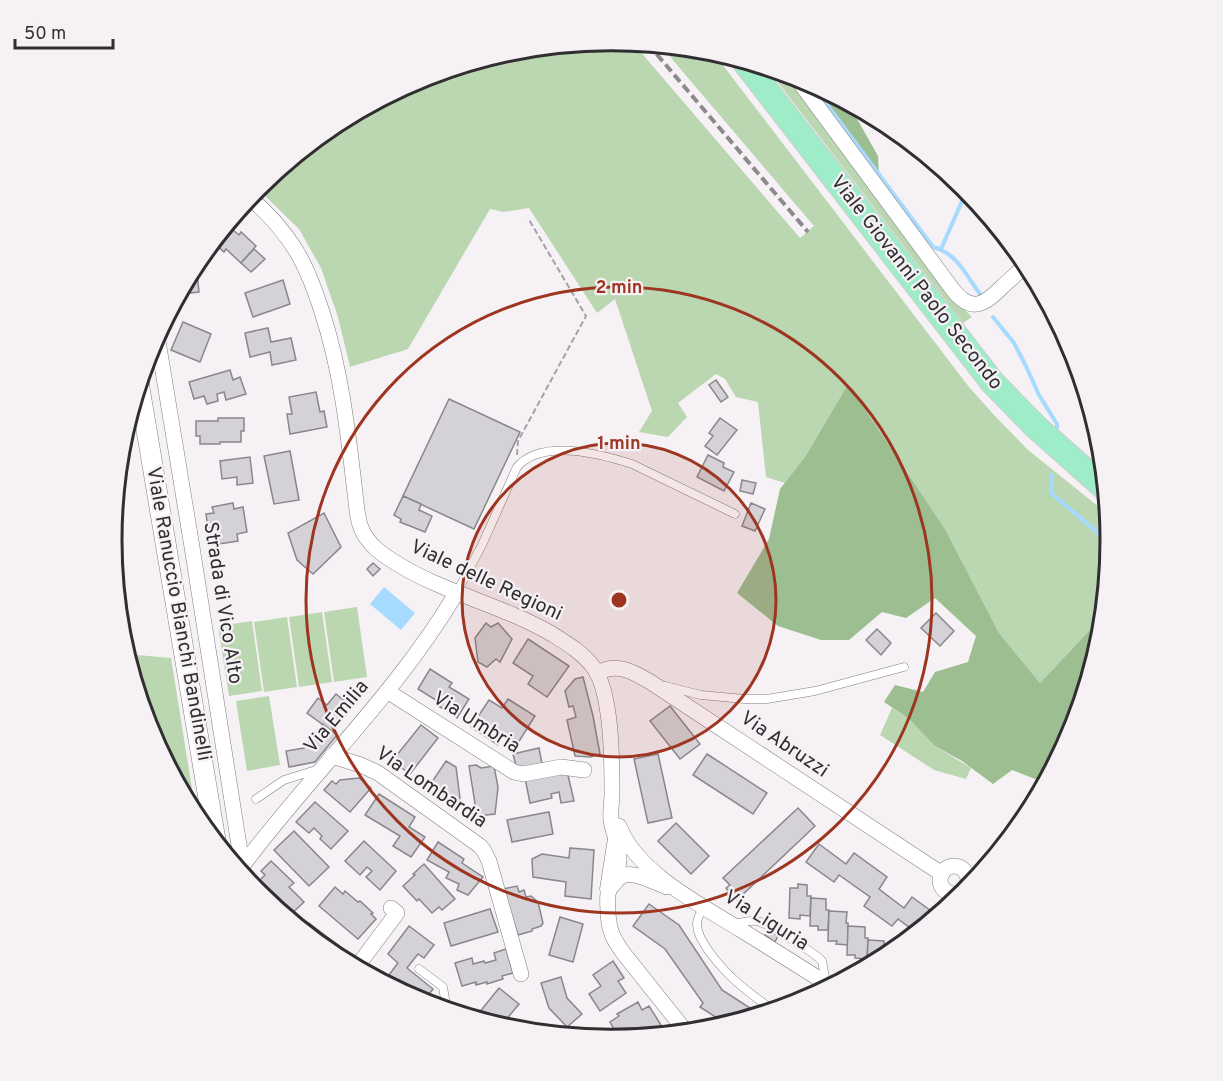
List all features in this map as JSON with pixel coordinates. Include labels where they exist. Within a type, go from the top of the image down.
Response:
[{"type":"main road","name":"Viale Giovanni Paolo Secondo","points":[[752,72],[993,382],[1036,428],[1097,482]]},
{"type":"street","points":[[806,91],[960,298],[969,304],[984,303],[1020,271]]},
{"type":"street","name":"Viale delle Regioni","points":[[256,204],[268,215],[296,250],[319,303],[341,388],[359,523],[364,534],[376,549],[389,559],[420,577],[505,611],[564,641],[584,657],[597,673],[605,698],[610,729],[611,816],[619,860],[608,898],[610,931],[615,942],[681,1025]]},
{"type":"street","name":"Strada di Vico Alto","points":[[160,352],[241,861]]},
{"type":"street","name":"Viale Ranuccio Bianchi Bandinelli","points":[[142,405],[213,824]]},
{"type":"street","name":"Via Emilia","points":[[246,867],[321,769],[387,691],[456,592]]},
{"type":"street","name":"Via Abruzzi","points":[[597,673],[608,668],[620,668],[652,683],[942,874]]},
{"type":"street","name":"Via Umbria","points":[[387,691],[514,772],[523,774],[561,767],[584,770]]},
{"type":"street","name":"Via Lombardia","points":[[332,756],[361,765],[378,774],[480,846],[489,861],[521,974]]},
{"type":"street","name":"Via Liguria","points":[[612,797],[626,841],[678,892]]},
{"type":"street","name":"Via Liguria","points":[[611,886],[620,877],[630,874],[678,892],[824,982]]},
{"type":"street","points":[[361,961],[397,913],[391,908]]},
{"type":"lane","points":[[456,592],[482,545],[517,467],[522,460],[530,456],[559,450],[616,459],[651,473],[735,514]]},
{"type":"lane","points":[[652,683],[701,695],[767,699],[815,691],[904,668]]},
{"type":"lane","points":[[256,799],[284,780],[321,769]]},
{"type":"lane","points":[[609,922],[603,898],[613,831]]},
{"type":"lane","points":[[704,907],[697,918],[699,935],[704,944],[731,978],[766,1005]]},
{"type":"lane","points":[[419,969],[442,987],[445,1001]]},
{"type":"path","points":[[517,467],[518,441],[586,316],[528,218]]},
{"type":"green space","points":[[612,51],[641,52],[800,238],[814,226],[668,54],[722,64],[969,387],[1028,450],[1100,508],[1100,573],[1094,626],[1040,683],[999,633],[945,529],[848,384],[805,457],[785,483],[766,477],[758,402],[736,397],[725,379],[716,374],[678,403],[687,417],[668,437],[639,432],[652,411],[615,299],[597,313],[529,208],[504,212],[490,209],[408,349],[350,367],[338,317],[321,268],[299,229],[264,195],[289,172],[340,133],[395,101],[454,77],[516,60],[579,52]]},
{"type":"green space","points":[[776,79],[793,86],[972,317],[963,323]]},
{"type":"green space","points":[[824,99],[856,117],[878,156],[879,175]]},
{"type":"green space","points":[[848,384],[945,529],[999,633],[1040,683],[1094,626],[1075,698],[1051,757],[1038,780],[1012,770],[993,784],[962,761],[935,746],[909,719],[884,702],[895,685],[923,692],[935,672],[968,662],[976,636],[935,598],[906,618],[882,612],[849,640],[821,640],[778,626],[737,593],[769,539],[780,489],[805,457]]},
{"type":"green space","points":[[357,607],[367,677],[334,682],[324,612]]},
{"type":"green space","points":[[322,612],[332,682],[299,687],[289,617]]},
{"type":"green space","points":[[287,617],[297,687],[264,692],[254,622]]},
{"type":"green space","points":[[252,621],[262,691],[229,696],[218,626]]},
{"type":"green space","points":[[136,655],[171,658],[193,793],[172,757],[159,728]]},
{"type":"green space","points":[[269,696],[280,765],[247,771],[236,701]]},
{"type":"green space","points":[[892,708],[909,719],[935,746],[971,768],[966,779],[934,770],[880,735]]},
{"type":"water","points":[[384,587],[415,613],[401,630],[370,604]]},
{"type":"building","points":[[233,230],[239,235],[241,232],[256,246],[241,263],[226,249],[224,252],[219,248]]},
{"type":"building","points":[[254,249],[265,259],[251,272],[241,263]]},
{"type":"building","points":[[198,280],[199,292],[190,293]]},
{"type":"building","points":[[283,280],[290,304],[253,317],[245,293]]},
{"type":"building","points":[[183,322],[211,334],[200,362],[171,350]]},
{"type":"building","points":[[268,328],[271,342],[291,338],[296,360],[272,365],[270,352],[250,357],[245,333]]},
{"type":"building","points":[[230,370],[233,380],[240,377],[246,394],[226,400],[224,392],[217,394],[218,401],[207,404],[204,396],[194,399],[189,382]]},
{"type":"building","points":[[716,380],[728,397],[721,402],[709,385]]},
{"type":"building","points":[[316,392],[320,412],[324,411],[327,427],[290,434],[287,414],[292,414],[289,397]]},
{"type":"building","points":[[449,399],[520,432],[474,529],[403,496]]},
{"type":"building","points":[[218,418],[244,418],[241,442],[200,444],[200,436],[196,436],[196,421],[218,421]]},
{"type":"building","points":[[720,418],[737,430],[717,455],[705,446],[713,436],[709,433]]},
{"type":"building","points":[[290,451],[299,500],[274,504],[264,456]]},
{"type":"building","points":[[708,455],[724,463],[723,467],[734,472],[724,491],[697,477]]},
{"type":"building","points":[[250,457],[253,483],[237,485],[237,477],[222,479],[220,461]]},
{"type":"building","points":[[742,480],[756,483],[753,494],[740,491]]},
{"type":"building","points":[[403,496],[421,504],[419,510],[432,516],[425,532],[400,522],[401,519],[394,515]]},
{"type":"building","points":[[233,503],[234,509],[243,507],[247,532],[237,534],[238,541],[219,544],[216,527],[208,528],[206,514],[214,513],[212,507]]},
{"type":"building","points":[[751,503],[765,509],[755,531],[742,526]]},
{"type":"building","points":[[324,513],[341,547],[313,574],[297,560],[288,533]]},
{"type":"building","points":[[373,563],[380,569],[373,576],[367,569]]},
{"type":"building","points":[[936,613],[954,631],[940,646],[921,628]]},
{"type":"building","points":[[486,623],[491,627],[498,623],[512,639],[500,662],[496,659],[487,667],[478,662],[475,638]]},
{"type":"building","points":[[877,629],[891,643],[881,655],[866,640]]},
{"type":"building","points":[[528,639],[569,666],[547,697],[528,684],[533,676],[513,663]]},
{"type":"building","points":[[430,669],[452,683],[449,687],[469,699],[457,718],[437,705],[439,702],[418,689]]},
{"type":"building","points":[[583,677],[600,754],[591,757],[575,756],[567,720],[576,717],[573,706],[569,707],[565,691],[575,679]]},
{"type":"building","points":[[336,694],[352,707],[333,732],[307,713],[318,698],[327,705]]},
{"type":"building","points":[[508,699],[535,716],[518,743],[505,734],[498,745],[471,727],[489,700],[502,708]]},
{"type":"building","points":[[670,706],[700,744],[680,759],[650,721]]},
{"type":"building","points":[[323,724],[337,735],[315,762],[289,767],[286,751],[304,748]]},
{"type":"building","points":[[421,725],[438,738],[410,774],[392,761]]},
{"type":"building","points":[[539,748],[542,764],[517,770],[513,754]]},
{"type":"building","points":[[658,754],[672,818],[648,823],[634,759]]},
{"type":"building","points":[[707,754],[767,793],[753,814],[693,775]]},
{"type":"building","points":[[446,761],[456,767],[460,798],[455,806],[428,788]]},
{"type":"building","points":[[476,765],[481,768],[494,766],[498,787],[495,814],[477,816],[469,766]]},
{"type":"building","points":[[567,771],[574,801],[561,803],[559,792],[551,794],[552,798],[530,803],[525,778]]},
{"type":"building","points":[[359,778],[371,788],[350,812],[324,790],[332,781],[336,784],[340,780]]},
{"type":"building","points":[[379,794],[415,817],[409,827],[425,837],[411,857],[393,846],[400,836],[365,815]]},
{"type":"building","points":[[315,802],[348,831],[331,849],[320,839],[322,836],[314,828],[309,833],[296,822]]},
{"type":"building","points":[[798,808],[815,826],[737,900],[726,888],[730,885],[723,878]]},
{"type":"building","points":[[549,812],[553,834],[512,842],[507,820]]},
{"type":"building","points":[[676,823],[709,856],[691,874],[658,841]]},
{"type":"building","points":[[294,831],[329,867],[309,886],[274,850]]},
{"type":"building","points":[[364,841],[396,871],[380,890],[366,877],[372,871],[367,867],[360,875],[345,861]]},
{"type":"building","points":[[438,842],[464,859],[462,863],[483,877],[468,895],[457,890],[459,884],[446,878],[449,872],[427,860]]},
{"type":"building","points":[[819,844],[846,864],[854,853],[887,877],[879,889],[904,908],[912,897],[931,911],[910,928],[898,919],[892,926],[864,906],[870,897],[839,875],[834,882],[806,862]]},
{"type":"building","points":[[570,848],[594,850],[591,899],[565,896],[566,882],[533,877],[532,859],[542,854],[569,858]]},
{"type":"building","points":[[271,861],[294,883],[289,887],[304,902],[293,912],[259,881],[265,875],[261,871]]},
{"type":"building","points":[[424,864],[455,899],[442,910],[439,907],[432,913],[403,886]]},
{"type":"building","points":[[798,884],[807,885],[807,896],[811,896],[810,916],[800,915],[800,919],[789,918],[790,888],[798,888]]},
{"type":"building","points":[[517,886],[519,892],[524,890],[526,897],[531,896],[538,902],[543,923],[532,931],[518,935],[503,889]]},
{"type":"building","points":[[335,887],[343,894],[345,891],[358,902],[360,901],[376,919],[358,939],[319,906]]},
{"type":"building","points":[[811,898],[826,899],[826,910],[829,910],[828,930],[818,930],[818,926],[810,926]]},
{"type":"building","points":[[649,904],[679,925],[722,990],[750,1008],[749,1010],[718,1018],[700,1007],[703,1003],[665,949],[633,926]]},
{"type":"building","points":[[490,909],[498,932],[451,946],[444,923]]},
{"type":"building","points":[[829,911],[847,912],[848,945],[828,941]]},
{"type":"building","points":[[560,917],[583,924],[573,962],[549,955]]},
{"type":"building","points":[[309,923],[347,952],[340,948]]},
{"type":"building","points":[[409,926],[434,945],[424,958],[418,954],[407,968],[433,989],[429,995],[388,976],[398,963],[388,954]]},
{"type":"building","points":[[848,926],[865,927],[865,938],[868,938],[867,957],[855,958],[855,955],[847,955]]},
{"type":"building","points":[[769,929],[778,936],[775,942],[765,935]]},
{"type":"building","points":[[868,940],[884,941],[884,947],[867,957]]},
{"type":"building","points":[[506,949],[513,973],[487,984],[487,982],[476,985],[476,982],[462,986],[455,963],[472,958],[473,964],[496,960],[494,953]]},
{"type":"building","points":[[613,961],[624,978],[618,981],[626,993],[600,1011],[589,994],[601,986],[593,975]]},
{"type":"building","points":[[561,977],[567,998],[582,1014],[567,1027],[549,1008],[541,983]]},
{"type":"building","points":[[499,988],[519,1004],[507,1019],[480,1012]]},
{"type":"building","points":[[638,1002],[642,1010],[649,1006],[661,1025],[656,1028],[614,1030],[610,1022],[619,1016],[617,1014]]},
{"type":"waterway","points":[[823,99],[933,247],[955,259],[980,294]]},
{"type":"waterway","points":[[941,249],[963,199]]},
{"type":"waterway","points":[[993,317],[1014,343],[1039,395],[1057,424],[1057,429]]},
{"type":"waterway","points":[[1052,475],[1051,493],[1101,535]]},
{"type":"railway","points":[[656,53],[808,232]]}]
